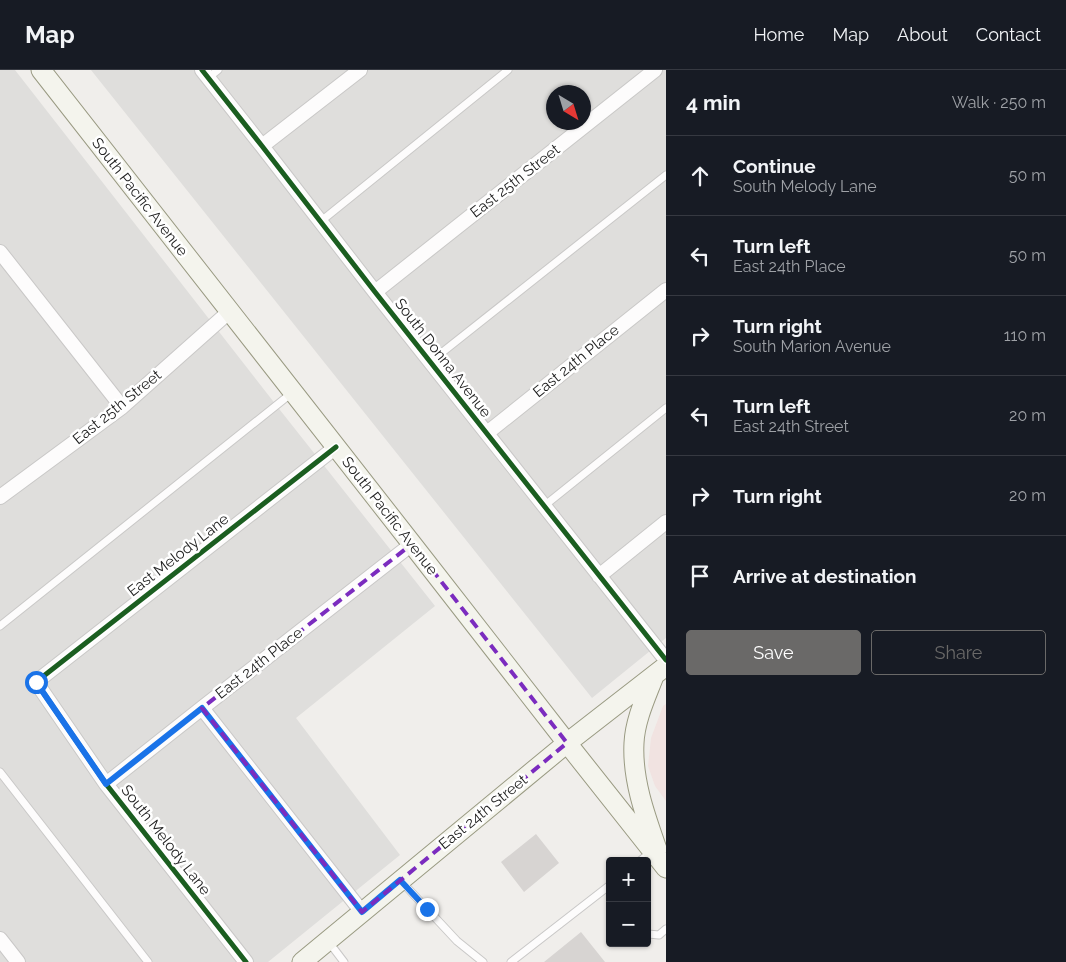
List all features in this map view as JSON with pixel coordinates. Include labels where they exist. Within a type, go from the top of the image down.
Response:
[{"type":"main road","name":"South Pacific Avenue","points":[[40,70],[336,446],[567,743],[655,860]]},
{"type":"main road","name":"East 24th Street","points":[[302,962],[567,743],[660,671]]},
{"type":"main road","points":[[655,860],[636,771],[634,743],[638,720],[660,671]]},
{"type":"street","points":[[262,146],[360,70]]},
{"type":"street","name":"East 25th Street","points":[[375,292],[655,70]]},
{"type":"street","name":"South Donna Avenue","points":[[209,73],[320,222],[666,660]]},
{"type":"street","points":[[0,252],[122,407]]},
{"type":"street","name":"East 24th Place","points":[[487,433],[666,290]]},
{"type":"street","name":"East 25th Street","points":[[0,497],[122,407],[230,311]]},
{"type":"street","name":"East Melody Lane","points":[[36,682],[336,446]]},
{"type":"street","points":[[599,576],[666,522]]},
{"type":"street","name":"East 24th Place","points":[[106,784],[412,544]]},
{"type":"street","name":"South Melody Lane","points":[[36,682],[106,784],[246,962]]},
{"type":"street","points":[[202,708],[362,912]]},
{"type":"street","points":[[0,939],[18,962]]},
{"type":"lane","points":[[320,222],[508,70]]},
{"type":"lane","points":[[430,362],[666,175]]},
{"type":"lane","points":[[0,626],[293,392]]},
{"type":"lane","points":[[544,506],[666,408]]},
{"type":"lane","points":[[0,772],[148,962]]},
{"type":"lane","points":[[400,880],[456,942],[482,962]]},
{"type":"lane","points":[[510,962],[606,888]]},
{"type":"lane","points":[[651,934],[659,935],[666,929]]},
{"type":"lane","points":[[328,941],[344,962]]},
{"type":"highlighted area","points":[[412,544],[567,743],[362,912],[202,708]]},
{"type":"shaded area","points":[[0,70],[15,70],[435,606],[296,718],[400,855],[268,962],[0,962]]},
{"type":"shaded area","points":[[91,70],[666,70],[666,638],[592,698]]},
{"type":"shaded area","points":[[666,704],[666,801],[655,786],[648,766],[651,738],[663,706]]},
{"type":"building","points":[[536,834],[559,863],[524,892],[501,862]]},
{"type":"building","points":[[581,932],[605,962],[544,962]]},
{"type":"cycle path","points":[[202,70],[666,660]]},
{"type":"cycle path","points":[[246,962],[106,784],[36,682],[336,447]]},
{"type":"route","points":[[36,682],[106,784],[202,708],[362,912],[400,880],[427,909]]}]
